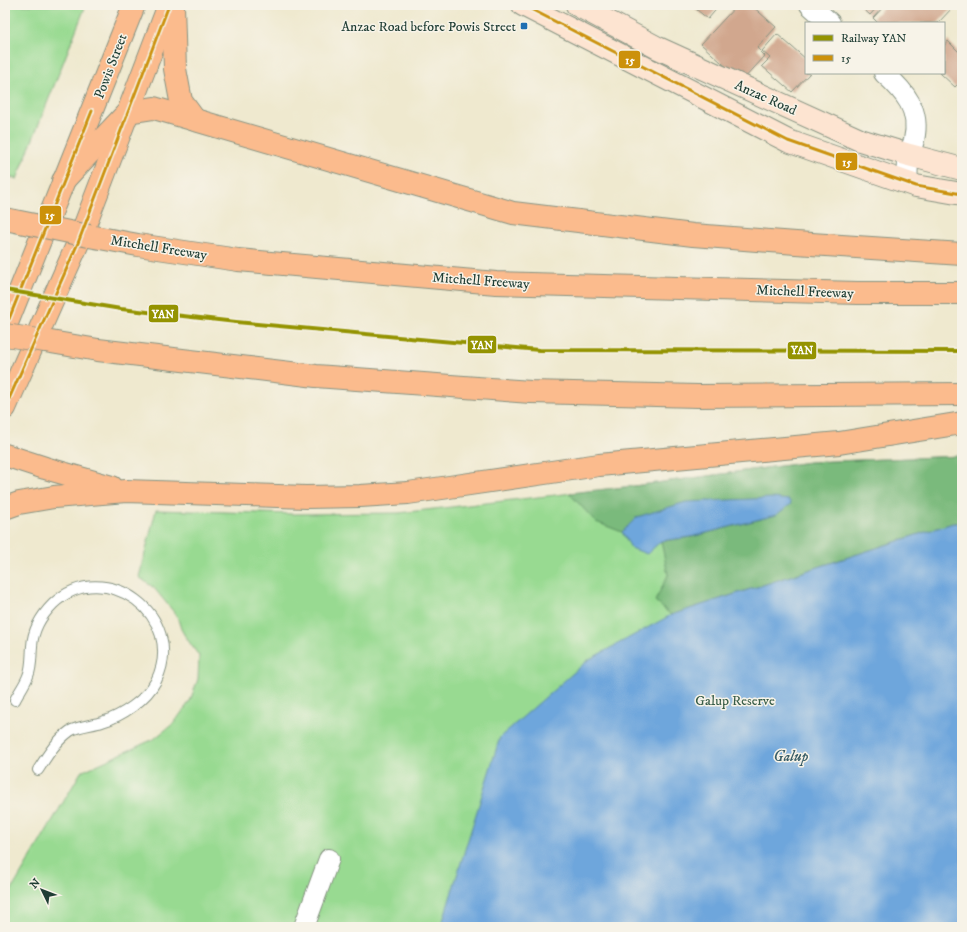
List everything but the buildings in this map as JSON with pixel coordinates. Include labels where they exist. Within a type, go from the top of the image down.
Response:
[{"type":"main road","name":"Powis Street","points":[[5,328],[134,5]]},
{"type":"main road","points":[[5,408],[78,243],[169,5]]},
{"type":"main road","points":[[173,5],[173,41],[176,76],[181,101],[195,120]]},
{"type":"main road","name":"Anzac Road","points":[[523,5],[788,141],[916,186],[962,194]]},
{"type":"main road","name":"Anzac Road","points":[[577,5],[658,48],[853,137],[909,155],[962,169]]},
{"type":"main road","points":[[63,181],[128,112],[154,108],[512,213],[693,235],[962,254]]},
{"type":"main road","name":"Mitchell Freeway","points":[[5,219],[138,245],[238,260],[496,283],[858,293],[962,293]]},
{"type":"main road","points":[[5,335],[98,350],[316,376],[531,392],[698,396],[962,394]]},
{"type":"main road","points":[[5,508],[19,503],[54,497],[126,491],[306,497],[408,493],[599,465],[839,443],[962,423]]},
{"type":"main road","points":[[5,455],[126,491]]},
{"type":"street","points":[[810,5],[829,22]]},
{"type":"street","points":[[885,74],[900,88],[908,99],[916,117],[914,139],[909,155],[907,183]]},
{"type":"street","points":[[304,927],[328,859]]},
{"type":"lane","points":[[15,700],[28,676],[32,660],[32,646],[36,629],[44,614],[54,603],[65,595],[82,588],[100,587],[115,589],[129,595],[140,603],[149,612],[156,623],[161,637],[162,660],[160,671],[155,682],[145,697],[132,708],[103,722],[71,730],[55,745],[38,770]]},
{"type":"green space","points":[[5,5],[86,5],[17,179],[5,176]]},
{"type":"green space","name":"Galup Reserve","points":[[962,456],[962,927],[5,927],[5,901],[81,772],[154,739],[174,723],[190,701],[198,679],[199,656],[181,629],[177,616],[154,588],[139,577],[156,510],[294,514],[399,513],[634,486],[810,462]]},
{"type":"green space","points":[[962,456],[962,523],[953,523],[671,615],[655,601],[668,575],[661,541],[691,537],[776,515],[637,517],[622,532],[596,522],[569,493],[634,486],[810,462]]},
{"type":"water","points":[[772,498],[789,500],[791,504],[776,515],[691,537],[661,541],[647,554],[631,548],[622,532],[637,517],[686,502]]},
{"type":"water","name":"Galup","points":[[953,523],[962,523],[962,927],[441,927],[500,737],[588,660],[671,615]]},
{"type":"rail line","name":"YAN","points":[[5,290],[121,309],[236,322],[539,350],[962,351]]},
{"type":"transit line","name":"15","points":[[5,408],[78,243],[169,5]]},
{"type":"transit line","name":"15","points":[[523,5],[788,141],[916,186],[962,194]]},
{"type":"transit line","name":"15","points":[[9,319],[92,111]]},
{"type":"place","name":"Anzac Road before Powis Street","points":[[524,26]]}]
